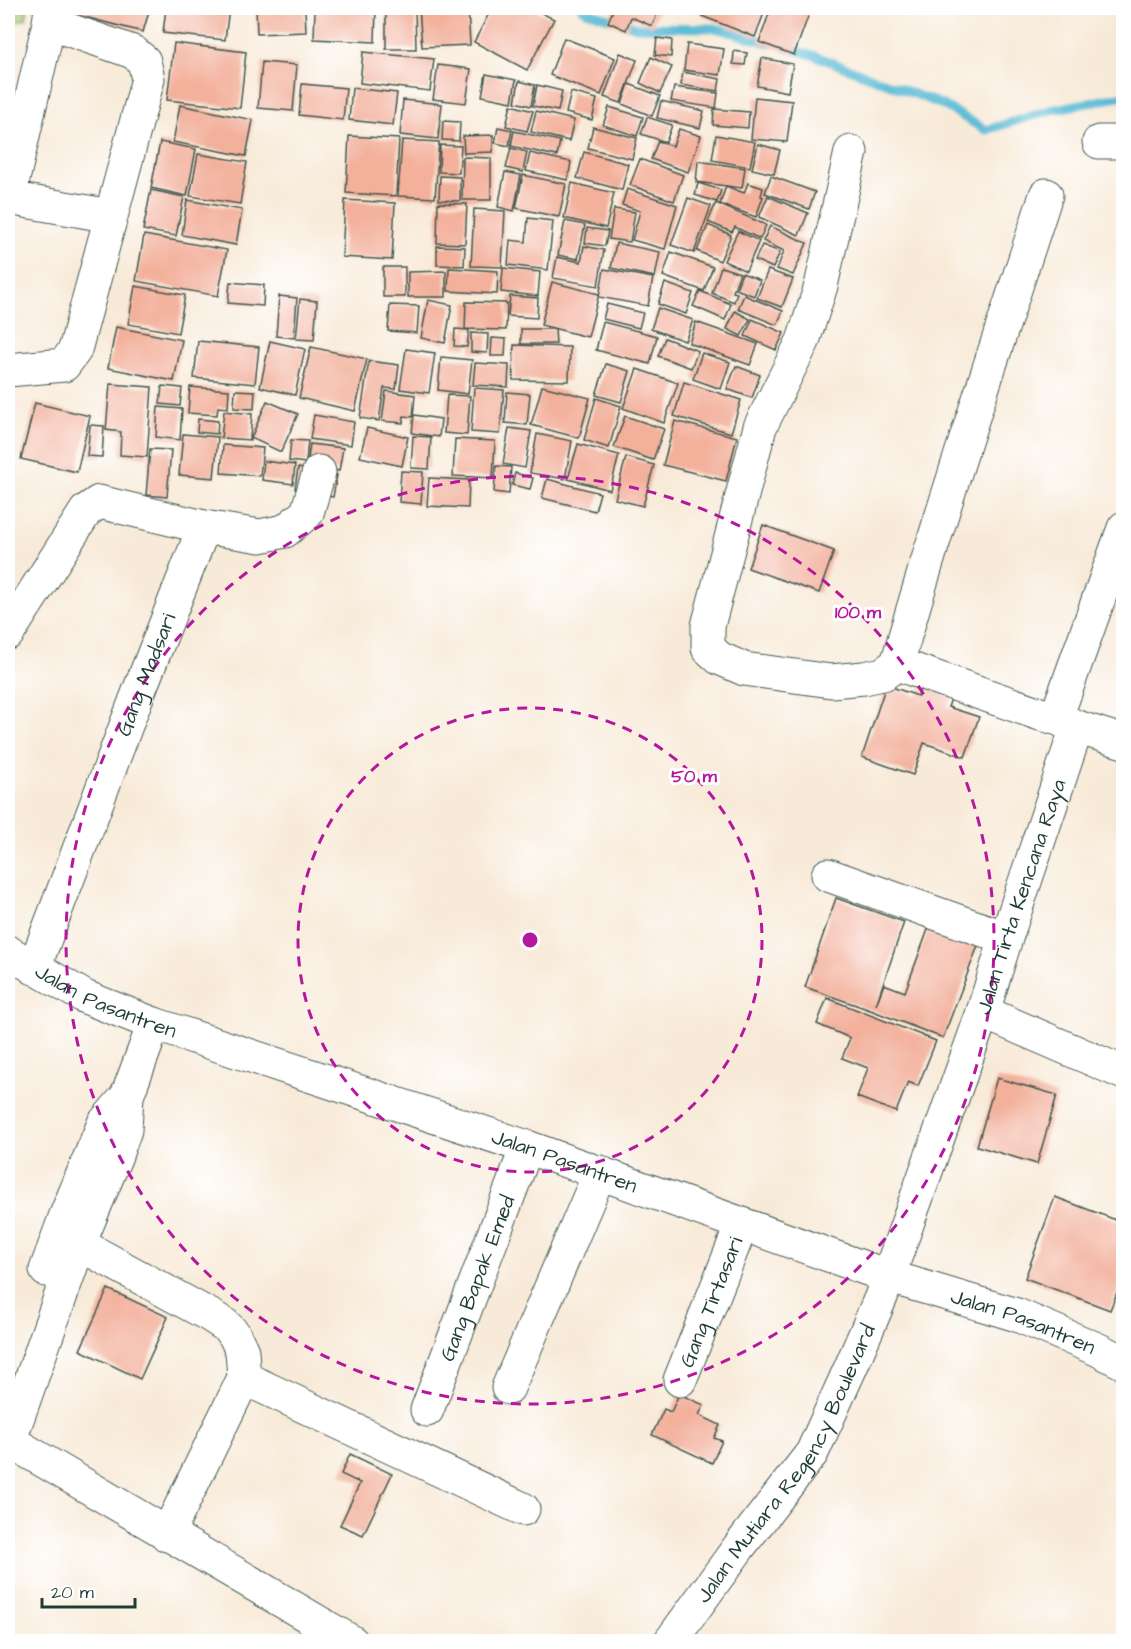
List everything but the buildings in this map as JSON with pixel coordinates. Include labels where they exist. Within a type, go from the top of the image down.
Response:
[{"type":"street","points":[[8,370],[64,365],[75,350],[148,79],[144,61],[133,52],[50,15],[8,200],[111,216]]},
{"type":"street","points":[[851,152],[821,286],[803,341],[760,427],[708,626],[708,648],[719,658],[744,669],[831,681],[883,674],[897,664],[940,518],[1046,195]]},
{"type":"street","points":[[8,633],[86,511],[99,502],[204,527],[260,536],[285,531],[307,513],[319,471]]},
{"type":"street","name":"Gang Madsari","points":[[21,960],[97,804],[204,527]]},
{"type":"street","name":"Jalan Tirta Kencana Raya","points":[[888,1276],[983,1012],[1124,528]]},
{"type":"street","points":[[897,664],[1124,742]]},
{"type":"street","points":[[828,875],[1006,938]]},
{"type":"street","name":"Jalan Pasantren","points":[[21,960],[85,997],[154,1024],[600,1172],[888,1276],[1017,1315],[1124,1363]]},
{"type":"street","points":[[983,1012],[1124,1073]]},
{"type":"street","points":[[8,1379],[125,1130],[127,1096],[154,1024]]},
{"type":"street","name":"Gang Bapak Emed","points":[[427,1410],[527,1147]]},
{"type":"street","points":[[508,1388],[600,1172]]},
{"type":"street","name":"Gang Tirtasari","points":[[680,1380],[742,1224]]},
{"type":"street","points":[[78,1228],[225,1325],[234,1334],[242,1351],[244,1378],[167,1535]]},
{"type":"street","points":[[78,1228],[8,1442],[352,1641]]},
{"type":"street","name":"Jalan Mutiara Regency Boulevard","points":[[670,1641],[812,1453],[881,1297],[888,1276]]},
{"type":"street","points":[[244,1378],[523,1509]]},
{"type":"green space","points":[[8,8],[28,9],[26,19],[8,25]]},
{"type":"waterway","points":[[582,8],[637,27],[715,28],[769,43]]},
{"type":"waterway","points":[[785,48],[813,55],[943,105],[986,130],[1051,110],[1124,96]]}]
